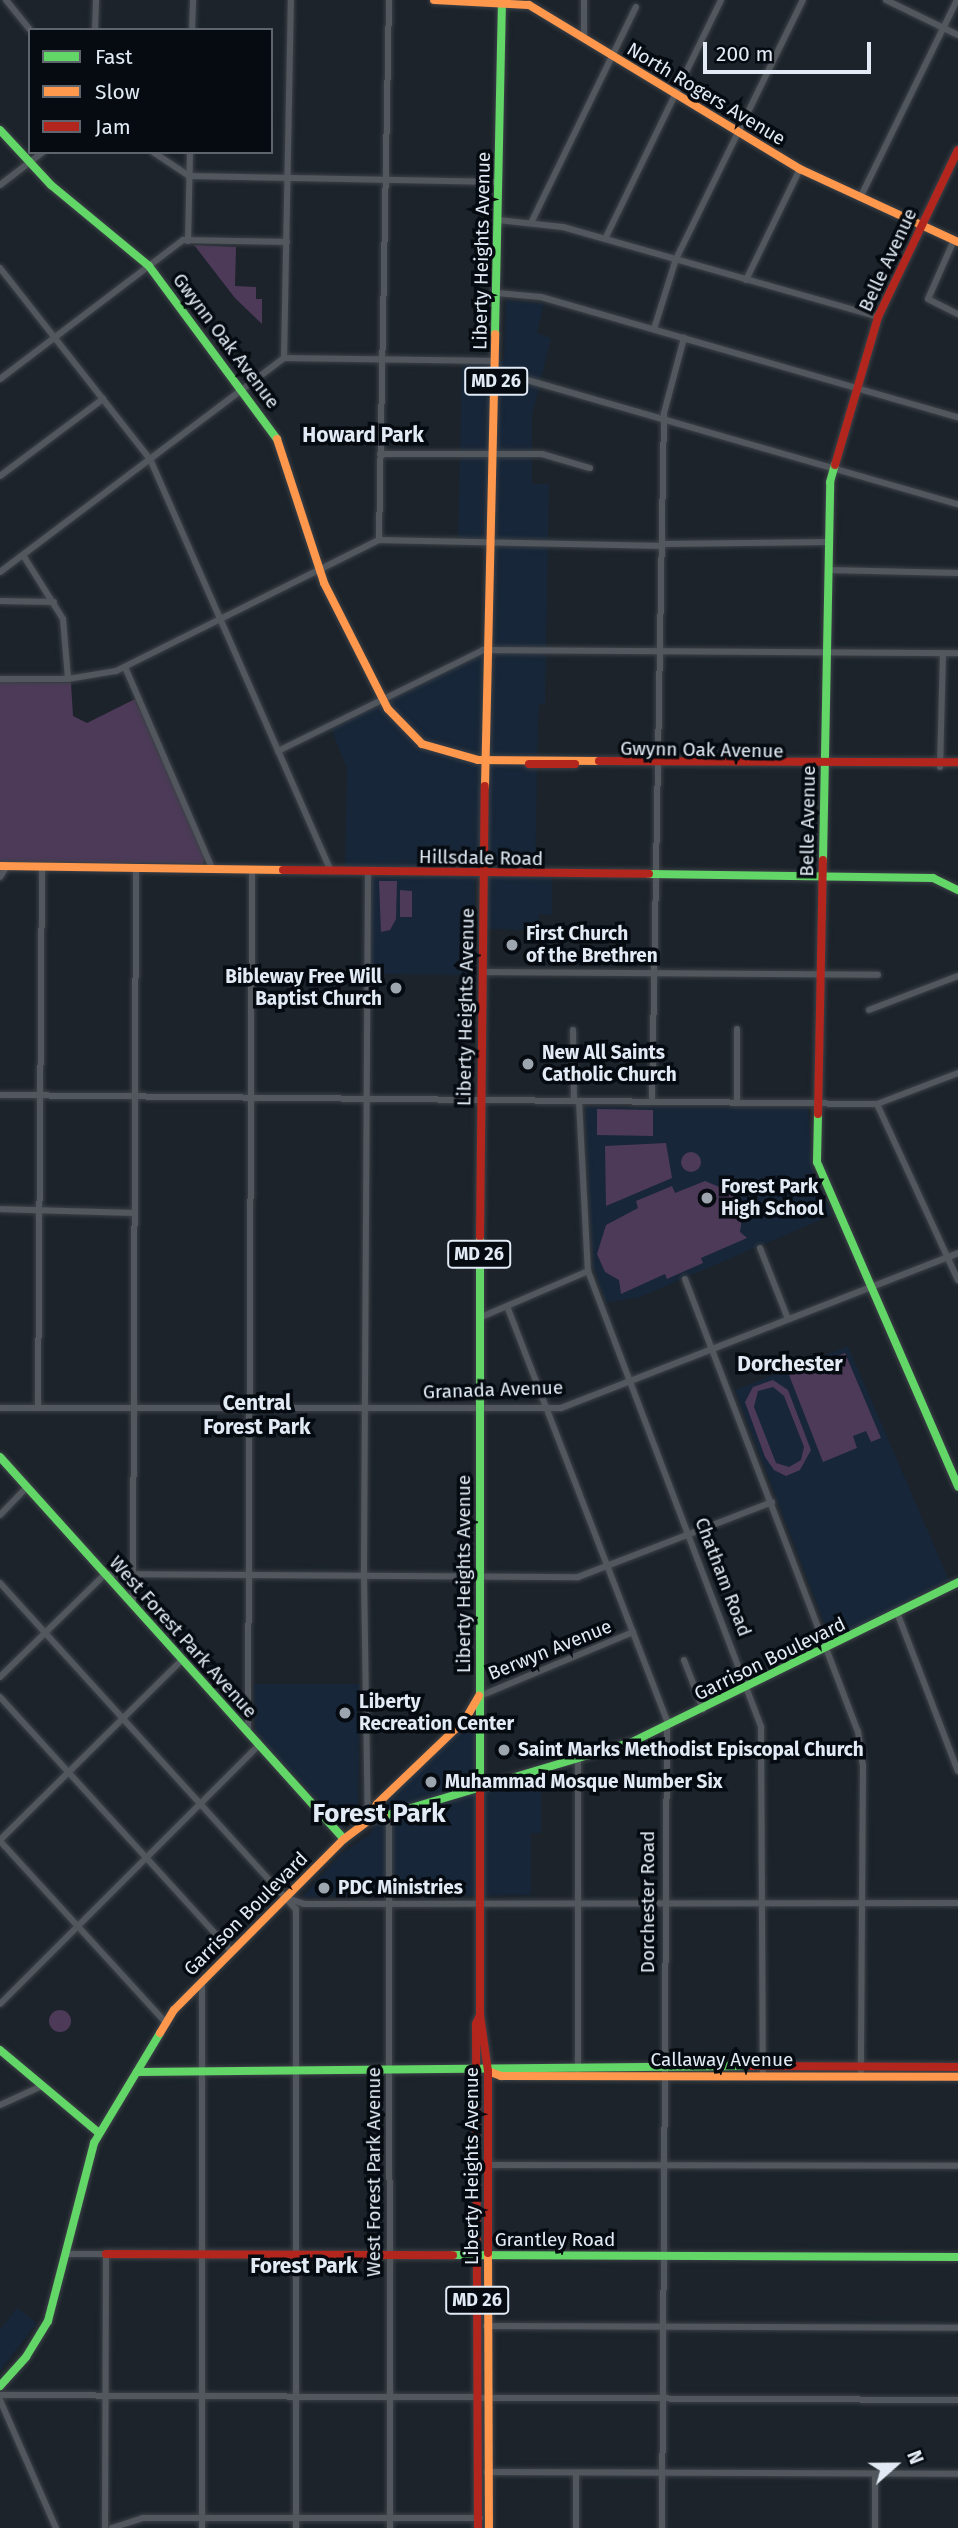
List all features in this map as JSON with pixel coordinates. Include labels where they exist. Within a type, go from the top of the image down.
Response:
[{"type":"main road","name":"North Rogers Avenue","points":[[433,0],[526,3],[800,169],[956,241]]},
{"type":"main road","name":"Liberty Heights Avenue","points":[[478,2528],[477,2071],[480,2015],[479,1318],[482,972],[491,650],[502,1]]},
{"type":"main road","name":"Gwynn Oak Avenue","points":[[0,130],[29,163],[149,266],[243,389],[282,449],[319,569],[383,699],[397,721],[422,744],[458,758],[488,760],[940,765],[958,768]]},
{"type":"main road","name":"Belle Avenue","points":[[958,150],[878,317],[834,468],[826,652],[817,1167],[958,1487]]},
{"type":"main road","name":"Gwynn Oak Avenue","points":[[940,765],[958,762]]},
{"type":"main road","name":"Hillsdale Road","points":[[3,866],[483,874],[933,877],[958,890]]},
{"type":"main road","name":"West Forest Park Avenue","points":[[0,1457],[344,1839]]},
{"type":"main road","name":"Garrison Boulevard","points":[[0,2386],[42,2333],[67,2254],[99,2133],[166,2023],[202,1980],[344,1839],[368,1821],[578,1759],[667,1726],[898,1615],[958,1582]]},
{"type":"main road","name":"Berwyn Avenue","points":[[368,1821],[377,1804],[461,1725],[480,1696]]},
{"type":"main road","name":"Liberty Heights Avenue","points":[[480,2015],[488,2071],[489,2528]]},
{"type":"main road","points":[[0,2050],[99,2133]]},
{"type":"main road","name":"Callaway Avenue","points":[[137,2072],[488,2071],[500,2065],[958,2067]]},
{"type":"main road","name":"Callaway Avenue","points":[[488,2071],[495,2076],[958,2077]]},
{"type":"main road","name":"Grantley Road","points":[[106,2254],[958,2257]]},
{"type":"street","points":[[6,0],[28,28]]},
{"type":"street","points":[[95,28],[96,0]]},
{"type":"street","points":[[192,28],[193,0]]},
{"type":"street","points":[[284,358],[291,0]]},
{"type":"street","points":[[379,540],[389,0]]},
{"type":"street","points":[[584,0],[584,38]]},
{"type":"street","points":[[605,239],[721,0]]},
{"type":"street","points":[[654,330],[676,260],[803,0]]},
{"type":"street","points":[[886,0],[958,34]]},
{"type":"street","points":[[860,198],[957,0]]},
{"type":"street","points":[[532,221],[636,7]]},
{"type":"street","points":[[0,185],[40,154]]},
{"type":"street","points":[[156,154],[189,176],[499,182]]},
{"type":"street","points":[[188,240],[190,154]]},
{"type":"street","points":[[746,279],[800,169]]},
{"type":"street","points":[[498,220],[532,221],[605,239],[878,317]]},
{"type":"street","points":[[0,379],[149,266],[188,240],[287,242]]},
{"type":"street","points":[[956,241],[928,299],[958,314]]},
{"type":"street","points":[[0,268],[150,459],[331,871]]},
{"type":"street","points":[[0,281],[7,276]]},
{"type":"street","points":[[497,293],[541,297],[958,417]]},
{"type":"street","points":[[652,1102],[664,421],[684,338]]},
{"type":"street","points":[[0,572],[284,358],[496,361]]},
{"type":"street","points":[[496,371],[958,504]]},
{"type":"street","points":[[0,476],[103,399]]},
{"type":"street","points":[[380,454],[559,456],[590,468]]},
{"type":"street","points":[[0,679],[68,679],[125,667],[379,540],[662,545],[829,542]]},
{"type":"street","points":[[23,555],[54,602],[64,624],[68,679]]},
{"type":"street","points":[[828,570],[958,573]]},
{"type":"street","points":[[0,601],[54,602]]},
{"type":"street","points":[[278,751],[481,650],[958,653]]},
{"type":"street","points":[[940,765],[943,653]]},
{"type":"street","points":[[125,667],[213,870]]},
{"type":"street","points":[[0,877],[3,866]]},
{"type":"street","points":[[38,1408],[43,866]]},
{"type":"street","points":[[133,1605],[132,1213],[136,868]]},
{"type":"street","points":[[248,1733],[252,870]]},
{"type":"street","points":[[368,872],[364,1407],[368,1821]]},
{"type":"street","points":[[482,972],[878,975]]},
{"type":"street","points":[[869,1010],[958,976]]},
{"type":"street","points":[[737,1029],[737,1102]]},
{"type":"street","name":"Chatham Road","points":[[573,1030],[588,1270],[748,1687],[763,1738],[763,2076]]},
{"type":"street","points":[[0,1095],[877,1104],[958,1073]]},
{"type":"street","points":[[877,1104],[958,1280]]},
{"type":"street","points":[[0,1209],[132,1213]]},
{"type":"street","points":[[760,1248],[788,1320]]},
{"type":"street","name":"Granada Avenue","points":[[0,1408],[561,1408],[958,1254]]},
{"type":"street","points":[[479,1318],[588,1270]]},
{"type":"street","points":[[685,1279],[855,1718],[862,1752],[861,2077]]},
{"type":"street","name":"Dorchester Road","points":[[507,1306],[634,1632],[667,1726],[662,2528]]},
{"type":"street","points":[[0,1515],[27,1487]]},
{"type":"street","points":[[0,1678],[105,1574],[248,1578],[578,1577],[772,1502]]},
{"type":"street","points":[[0,1583],[296,1909],[296,2528]]},
{"type":"street","points":[[898,1615],[958,1771]]},
{"type":"street","name":"Berwyn Avenue","points":[[480,1696],[634,1632]]},
{"type":"street","points":[[166,2023],[0,1840],[182,1660]]},
{"type":"street","points":[[684,1660],[703,1709]]},
{"type":"street","points":[[0,1697],[231,1951]]},
{"type":"street","points":[[0,2004],[259,1745]]},
{"type":"street","points":[[578,1759],[578,2076]]},
{"type":"street","name":"West Forest Park Avenue","points":[[389,1815],[390,2528]]},
{"type":"street","points":[[285,1897],[304,1904],[958,1903]]},
{"type":"street","points":[[202,1980],[202,2528]]},
{"type":"street","points":[[0,2105],[42,2086]]},
{"type":"street","points":[[477,2165],[958,2166]]},
{"type":"street","name":"Grantley Road","points":[[67,2254],[106,2254]]},
{"type":"street","points":[[105,2528],[106,2254]]},
{"type":"street","points":[[477,2326],[958,2328]]},
{"type":"street","points":[[0,2395],[958,2400]]},
{"type":"street","points":[[0,2400],[56,2528]]},
{"type":"street","points":[[478,2472],[958,2474]]},
{"type":"street","points":[[576,2473],[576,2528]]},
{"type":"street","points":[[875,2474],[875,2528]]},
{"type":"street","points":[[112,2528],[137,2518],[489,2518]]},
{"type":"shaded area","points":[[194,245],[236,247],[235,286],[256,287],[256,299],[262,299],[262,324],[235,298]]},
{"type":"shaded area","points":[[506,300],[544,304],[537,333],[551,338],[532,416],[532,484],[549,484],[545,704],[539,704],[535,874],[552,874],[552,915],[539,914],[539,930],[482,929],[482,878],[475,878],[475,975],[369,974],[371,878],[425,877],[425,872],[345,871],[347,768],[330,726],[491,648],[493,542],[458,541],[462,360],[504,361]]},
{"type":"shaded area","points":[[0,682],[71,683],[73,716],[87,723],[135,699],[205,858],[203,864],[7,862],[0,873]]},
{"type":"shaded area","points":[[379,881],[397,881],[396,919],[390,930],[381,932]]},
{"type":"shaded area","points":[[400,890],[412,891],[412,917],[400,917]]},
{"type":"shaded area","name":"Forest Park High School","points":[[585,1107],[808,1108],[812,1168],[832,1215],[640,1297],[606,1303],[593,1265]]},
{"type":"shaded area","points":[[597,1109],[653,1110],[653,1136],[597,1135]]},
{"type":"shaded area","points":[[666,1143],[672,1178],[606,1206],[605,1146]]},
{"type":"shaded area","points":[[691,1152],[698,1155],[701,1162],[698,1169],[691,1172],[684,1169],[681,1162],[684,1155]]},
{"type":"shaded area","points":[[705,1181],[736,1194],[743,1211],[740,1232],[747,1238],[701,1258],[703,1263],[667,1279],[665,1274],[621,1294],[619,1280],[605,1272],[597,1254],[606,1225],[638,1208],[636,1201],[672,1186],[675,1193]]},
{"type":"shaded area","points":[[848,1346],[949,1580],[835,1639],[829,1636],[735,1390]]},
{"type":"shaded area","points":[[845,1353],[881,1438],[871,1442],[866,1431],[853,1436],[857,1448],[823,1462],[789,1375]]},
{"type":"shaded area","points":[[773,1380],[788,1390],[811,1450],[800,1470],[786,1476],[774,1470],[765,1457],[745,1402],[753,1387]],"holes":[[[773,1387],[784,1396],[804,1447],[801,1460],[789,1467],[776,1463],[754,1407],[758,1391]]]},
{"type":"shaded area","points":[[254,1684],[360,1684],[358,1812],[342,1828],[255,1732]]},
{"type":"shaded area","points":[[480,1707],[481,1788],[541,1771],[541,1833],[531,1833],[531,1895],[302,1897],[342,1853],[370,1834],[394,1790]]},
{"type":"shaded area","points":[[60,2010],[70,2017],[71,2021],[64,2031],[60,2032],[50,2025],[49,2021],[56,2011]]},
{"type":"shaded area","points":[[17,2308],[37,2323],[0,2371],[0,2330]]},
{"type":"traffic: fast","points":[[495,334],[502,0]]},
{"type":"traffic: fast","points":[[0,130],[51,185],[149,266],[277,439]]},
{"type":"traffic: fast","points":[[823,860],[830,482],[835,465]]},
{"type":"traffic: fast","points":[[649,874],[933,878],[958,890]]},
{"type":"traffic: fast","points":[[818,1114],[817,1162],[958,1487]]},
{"type":"traffic: fast","points":[[480,1237],[480,1782]]},
{"type":"traffic: fast","points":[[0,1457],[344,1839]]},
{"type":"traffic: fast","points":[[384,1816],[632,1742],[958,1582]]},
{"type":"traffic: fast","points":[[0,2386],[26,2357],[48,2321],[94,2143],[160,2033]]},
{"type":"traffic: fast","points":[[0,2050],[99,2133]]},
{"type":"traffic: fast","points":[[137,2072],[748,2066]]},
{"type":"traffic: fast","points":[[453,2255],[958,2257]]},
{"type":"traffic: slow","points":[[434,0],[529,5],[800,169],[958,242]]},
{"type":"traffic: slow","points":[[485,786],[495,334]]},
{"type":"traffic: slow","points":[[277,439],[324,583],[388,709],[422,744],[478,760],[599,761]]},
{"type":"traffic: slow","points":[[0,866],[283,870]]},
{"type":"traffic: slow","points":[[368,1821],[377,1804],[465,1720],[479,1696]]},
{"type":"traffic: slow","points":[[160,2033],[174,2010],[344,1839],[368,1821],[384,1816]]},
{"type":"traffic: slow","points":[[488,2071],[501,2076],[958,2077]]},
{"type":"traffic: slow","points":[[488,2253],[489,2528]]},
{"type":"traffic: jam","points":[[835,465],[878,317],[958,150]]},
{"type":"traffic: jam","points":[[599,761],[958,762]]},
{"type":"traffic: jam","points":[[529,764],[575,764]]},
{"type":"traffic: jam","points":[[480,1237],[485,786]]},
{"type":"traffic: jam","points":[[818,1114],[823,860]]},
{"type":"traffic: jam","points":[[283,870],[649,874]]},
{"type":"traffic: jam","points":[[480,1782],[480,2015],[488,2071],[488,2253]]},
{"type":"traffic: jam","points":[[478,2528],[476,2024],[480,2015]]},
{"type":"traffic: jam","points":[[748,2066],[958,2067]]},
{"type":"traffic: jam","points":[[106,2254],[453,2255]]},
{"type":"place","name":"First Church of the Brethren","points":[[512,945]]},
{"type":"place","name":"Bibleway Free Will Baptist Church","points":[[396,988]]},
{"type":"place","name":"New All Saints Catholic Church","points":[[528,1064]]},
{"type":"place","name":"Forest Park High School","points":[[707,1198]]},
{"type":"place","name":"Liberty Recreation Center","points":[[345,1713]]},
{"type":"place","name":"Saint Marks Methodist Episcopal Church","points":[[504,1750]]},
{"type":"place","name":"Muhammad Mosque Number Six","points":[[431,1782]]},
{"type":"place","name":"PDC Ministries","points":[[324,1888]]},
{"type":"district","name":"Howard Park","points":[[363,435]]},
{"type":"district","name":"Dorchester","points":[[790,1364]]},
{"type":"district","name":"Central Forest Park","points":[[257,1415]]},
{"type":"district","name":"Forest Park","points":[[379,1814]]},
{"type":"district","name":"Forest Park","points":[[304,2266]]}]
